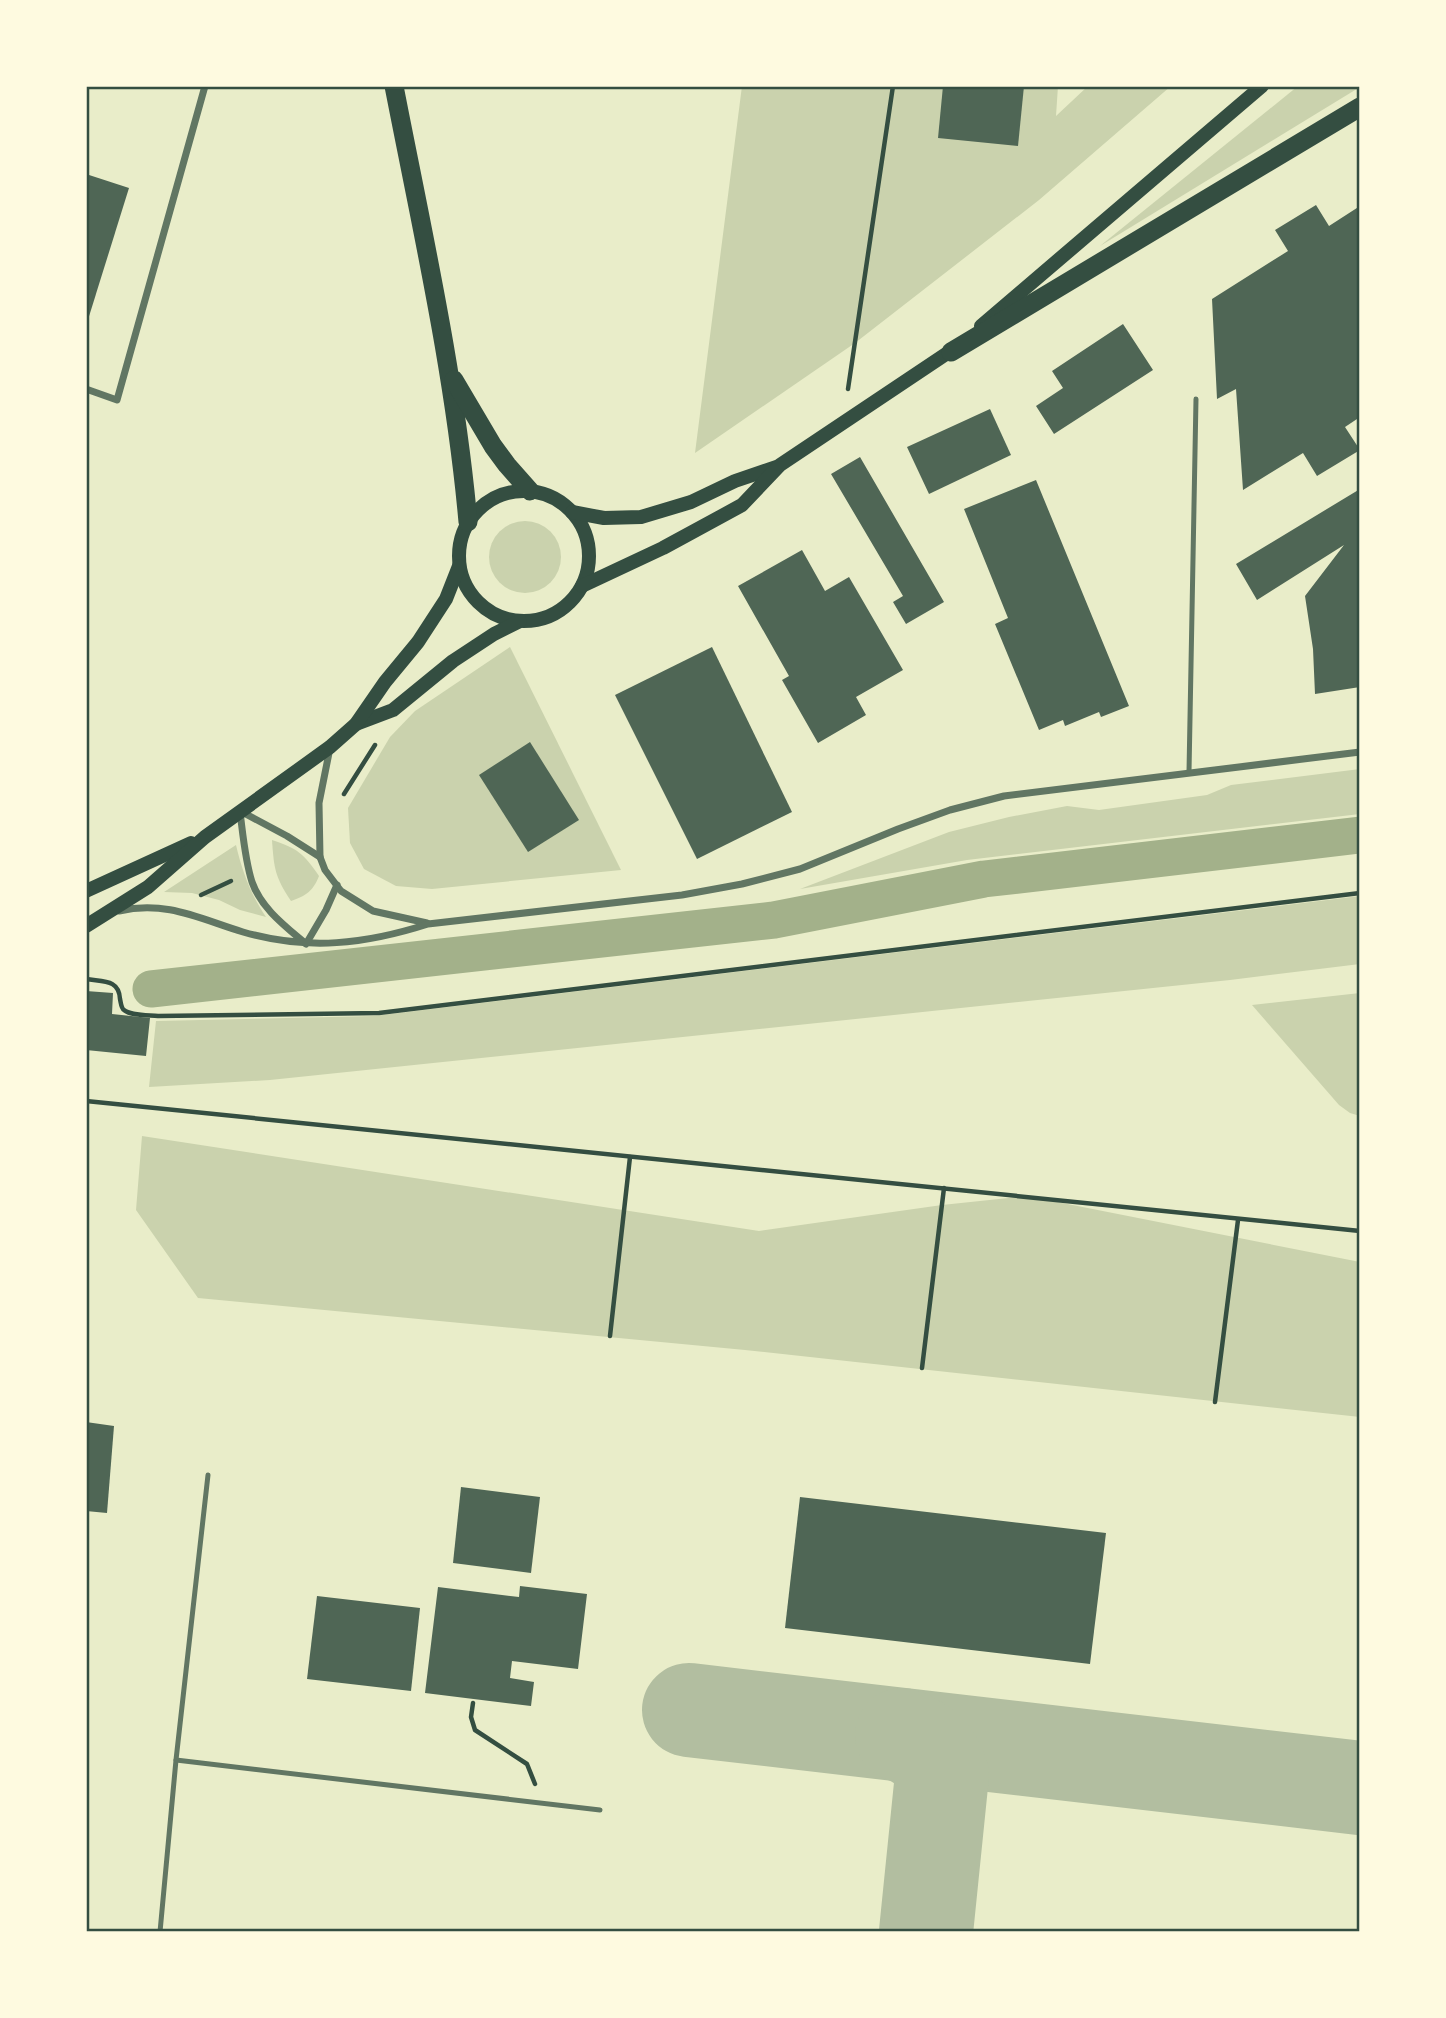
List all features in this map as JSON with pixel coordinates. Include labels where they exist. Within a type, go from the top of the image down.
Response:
[{"type":"highway","points":[[394,86],[450,373],[468,522]]},
{"type":"highway","points":[[951,352],[1360,107]]},
{"type":"highway","points":[[450,373],[493,446],[530,491]]},
{"type":"main road","points":[[572,512],[604,518],[641,517],[691,502],[736,481],[780,465],[951,352],[1262,86]]},
{"type":"main road","points":[[582,586],[663,548],[742,505],[780,465]]},
{"type":"main road","points":[[512,491],[530,491],[546,494],[560,501],[572,512],[584,528],[589,548],[588,567],[582,586],[570,601],[555,613],[520,621],[498,616],[480,604],[466,587],[459,566],[458,551],[468,522],[480,508],[495,497],[512,491]]},
{"type":"main road","points":[[86,926],[148,887],[205,837],[330,747],[356,723],[384,682],[418,642],[446,599],[459,566]]},
{"type":"main road","points":[[356,723],[393,710],[453,661],[494,634],[520,621]]},
{"type":"main road","points":[[86,891],[205,837]]},
{"type":"street","points":[[86,389],[117,400],[205,86]]},
{"type":"street","points":[[330,747],[319,803],[320,857],[325,870],[341,891],[373,911],[428,924]]},
{"type":"street","points":[[106,914],[136,906],[174,909],[245,932],[306,944],[345,943],[391,936],[428,924],[682,895],[742,884],[800,869],[937,815],[1004,796],[1360,752]]},
{"type":"street","points":[[240,811],[320,857]]},
{"type":"street","points":[[240,811],[252,883],[279,922],[306,944]]},
{"type":"street","points":[[306,944],[337,885]]},
{"type":"lane","points":[[1189,772],[1196,398]]},
{"type":"lane","points":[[160,1932],[208,1475]]},
{"type":"lane","points":[[176,1760],[600,1810]]},
{"type":"path","points":[[843,424],[893,86]]},
{"type":"path","points":[[86,979],[116,985],[120,990],[121,1007],[136,1014],[379,1013],[1360,893]]},
{"type":"path","points":[[86,1101],[1360,1231]]},
{"type":"path","points":[[610,1336],[630,1157]]},
{"type":"path","points":[[922,1368],[944,1188]]},
{"type":"path","points":[[1215,1402],[1238,1220]]},
{"type":"path","points":[[473,1703],[471,1717],[475,1730],[527,1764],[535,1780],[534,1802]]},
{"type":"green space","points":[[742,86],[1058,86],[1056,116],[1088,86],[1171,86],[1039,200],[855,343],[695,453]]},
{"type":"green space","points":[[1298,86],[1360,87],[1100,246]]},
{"type":"green space","points":[[525,521],[545,527],[555,537],[561,557],[555,577],[545,587],[525,593],[505,587],[495,577],[489,557],[495,537],[505,527]]},
{"type":"green space","points":[[510,647],[621,870],[432,889],[396,886],[364,869],[350,843],[348,808],[390,737],[415,711]]},
{"type":"green space","points":[[1360,769],[1360,814],[967,860],[800,889],[949,832],[1009,817],[1067,806],[1099,810],[1207,795],[1231,785]]},
{"type":"green space","points":[[272,840],[299,853],[319,876],[314,886],[301,897],[291,901],[278,879]]},
{"type":"green space","points":[[236,845],[248,882],[266,917],[192,893],[164,892]]},
{"type":"green space","points":[[1360,896],[1360,964],[1230,980],[270,1080],[149,1087],[156,1021],[374,1016]]},
{"type":"green space","points":[[1360,993],[1360,1116],[1339,1105],[1252,1005]]},
{"type":"green space","points":[[142,1136],[759,1231],[1027,1196],[1360,1262],[1360,1417],[745,1350],[198,1298],[136,1210]]},
{"type":"building","points":[[943,86],[1024,86],[1018,146],[938,138]]},
{"type":"building","points":[[86,174],[129,188],[86,326]]},
{"type":"building","points":[[1316,205],[1329,226],[1360,206],[1360,417],[1345,427],[1360,450],[1317,476],[1303,453],[1243,490],[1236,389],[1217,399],[1212,299],[1288,251],[1275,230]]},
{"type":"building","points":[[1123,324],[1153,370],[1054,434],[1036,406],[1063,388],[1052,371]]},
{"type":"building","points":[[990,409],[1011,455],[929,494],[907,447]]},
{"type":"building","points":[[860,457],[944,602],[906,624],[893,602],[903,596],[831,474]]},
{"type":"building","points":[[1036,480],[1129,706],[1101,717],[1099,712],[1065,726],[1063,720],[1039,730],[995,624],[1008,618],[964,509]]},
{"type":"building","points":[[1360,489],[1360,687],[1315,694],[1313,649],[1305,596],[1344,545],[1257,600],[1236,564]]},
{"type":"building","points":[[802,550],[825,591],[849,577],[903,670],[856,697],[866,715],[818,743],[782,680],[789,676],[738,586]]},
{"type":"building","points":[[712,647],[792,812],[697,859],[615,695]]},
{"type":"building","points":[[530,742],[579,820],[528,852],[479,775]]},
{"type":"building","points":[[86,991],[113,993],[112,1014],[150,1018],[146,1056],[86,1050]]},
{"type":"building","points":[[86,1422],[114,1426],[107,1513],[86,1511]]},
{"type":"building","points":[[461,1487],[540,1497],[531,1573],[453,1563]]},
{"type":"building","points":[[800,1497],[1106,1533],[1090,1664],[785,1628]]},
{"type":"building","points":[[520,1586],[587,1594],[578,1669],[512,1661],[510,1678],[534,1682],[531,1706],[425,1693],[438,1587],[519,1597]]},
{"type":"building","points":[[317,1596],[420,1608],[411,1691],[307,1679]]},
{"type":"waterway","points":[[151,989],[774,920],[984,879],[1360,835]]},
{"type":"taxiway","points":[[689,1710],[1360,1788]]},
{"type":"taxiway","points":[[902,1735],[927,1750],[942,1775],[926,1932]]}]
